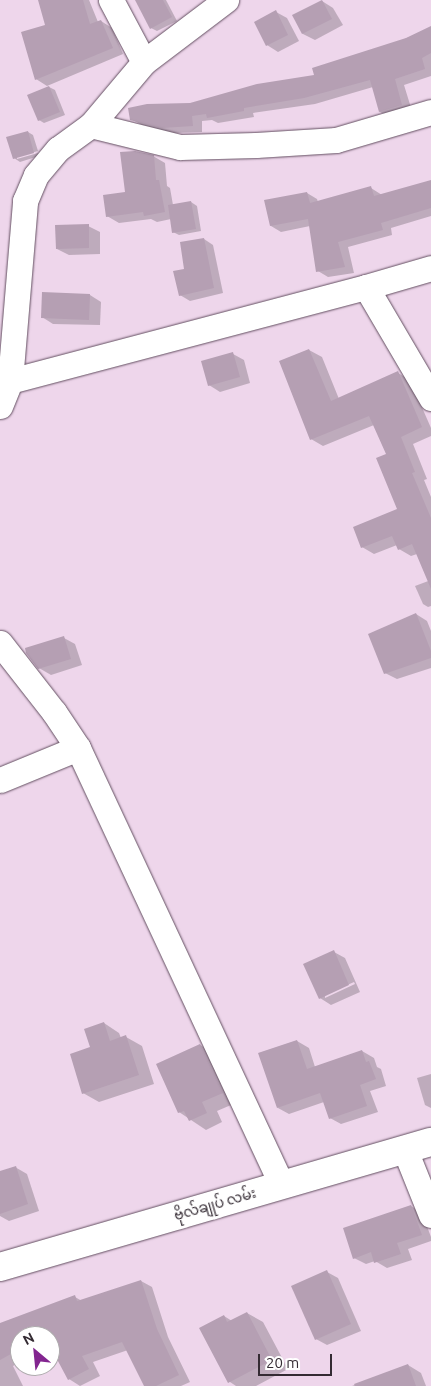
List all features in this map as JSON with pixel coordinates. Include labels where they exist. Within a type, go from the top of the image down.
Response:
[{"type":"street","points":[[112,0],[144,62]]},
{"type":"street","points":[[0,406],[10,381],[25,201],[36,175],[58,149],[91,125],[144,62],[226,0]]},
{"type":"street","points":[[91,125],[180,147],[256,145],[336,140],[431,112]]},
{"type":"street","points":[[10,381],[366,287],[431,268]]},
{"type":"street","points":[[366,287],[431,398]]},
{"type":"street","points":[[0,643],[54,712],[78,748],[282,1185]]},
{"type":"street","points":[[0,780],[78,748]]},
{"type":"street","name":"ဗိုလ်ချုပ် လမ်း","points":[[0,1267],[431,1142]]},
{"type":"street","points":[[405,1150],[431,1215]]},
{"type":"building","points":[[38,0],[83,0],[90,24],[101,20],[113,48],[35,80],[21,32],[45,25]]},
{"type":"building","points":[[135,0],[163,0],[172,17],[150,29]]},
{"type":"building","points":[[322,0],[332,19],[302,34],[292,15]]},
{"type":"building","points":[[276,10],[288,35],[266,46],[254,22]]},
{"type":"building","points":[[431,26],[431,53],[422,58],[425,69],[395,79],[402,105],[379,112],[370,80],[304,98],[244,108],[244,111],[207,118],[206,114],[192,116],[193,126],[162,128],[130,120],[128,108],[147,104],[190,103],[257,84],[314,75],[312,68],[406,38]]},
{"type":"building","points":[[49,86],[60,112],[38,121],[27,95]]},
{"type":"building","points":[[28,131],[34,153],[13,159],[6,137]]},
{"type":"building","points":[[135,151],[154,155],[156,180],[159,180],[165,212],[144,216],[143,212],[106,217],[103,195],[125,192],[120,152]]},
{"type":"building","points":[[431,180],[431,208],[381,223],[383,230],[338,242],[345,267],[316,272],[308,219],[270,226],[264,200],[307,192],[310,203],[371,186],[374,196]]},
{"type":"building","points":[[191,201],[196,229],[172,233],[168,205]]},
{"type":"building","points":[[89,224],[89,248],[56,249],[55,225]]},
{"type":"building","points":[[204,238],[214,288],[179,296],[173,271],[184,269],[180,242]]},
{"type":"building","points":[[42,292],[90,294],[89,320],[41,318]]},
{"type":"building","points":[[309,349],[331,401],[398,371],[422,427],[401,437],[415,472],[412,473],[431,518],[431,589],[412,544],[398,550],[392,536],[361,548],[353,527],[397,509],[376,458],[386,454],[369,416],[310,440],[279,361]]},
{"type":"building","points":[[233,352],[240,377],[208,386],[201,361]]},
{"type":"building","points":[[416,613],[431,651],[431,658],[384,674],[368,634]]},
{"type":"building","points":[[64,636],[71,659],[38,669],[26,653],[25,648]]},
{"type":"building","points":[[334,950],[349,985],[319,999],[303,964]]},
{"type":"building","points":[[104,1022],[110,1041],[126,1035],[139,1075],[82,1094],[70,1054],[90,1047],[84,1029]]},
{"type":"building","points":[[297,1040],[307,1069],[362,1050],[366,1062],[369,1061],[376,1079],[360,1085],[367,1106],[329,1119],[320,1093],[277,1108],[258,1053]]},
{"type":"building","points":[[200,1044],[223,1093],[202,1102],[207,1113],[189,1121],[184,1111],[178,1113],[156,1064]]},
{"type":"building","points":[[16,1166],[28,1204],[0,1214],[0,1171]]},
{"type":"building","points":[[411,1205],[422,1235],[397,1243],[401,1254],[374,1263],[371,1252],[353,1259],[343,1228]]},
{"type":"building","points":[[327,1270],[351,1324],[315,1340],[291,1286]]},
{"type":"building","points":[[141,1280],[157,1329],[179,1375],[156,1386],[144,1386],[122,1342],[82,1356],[89,1369],[68,1380],[60,1365],[60,1326],[10,1326],[10,1354],[0,1360],[0,1323],[75,1295],[77,1301]]},
{"type":"building","points":[[247,1312],[272,1360],[228,1383],[199,1328],[224,1315],[227,1322]]},
{"type":"building","points":[[408,1364],[416,1386],[355,1386],[354,1384]]}]
